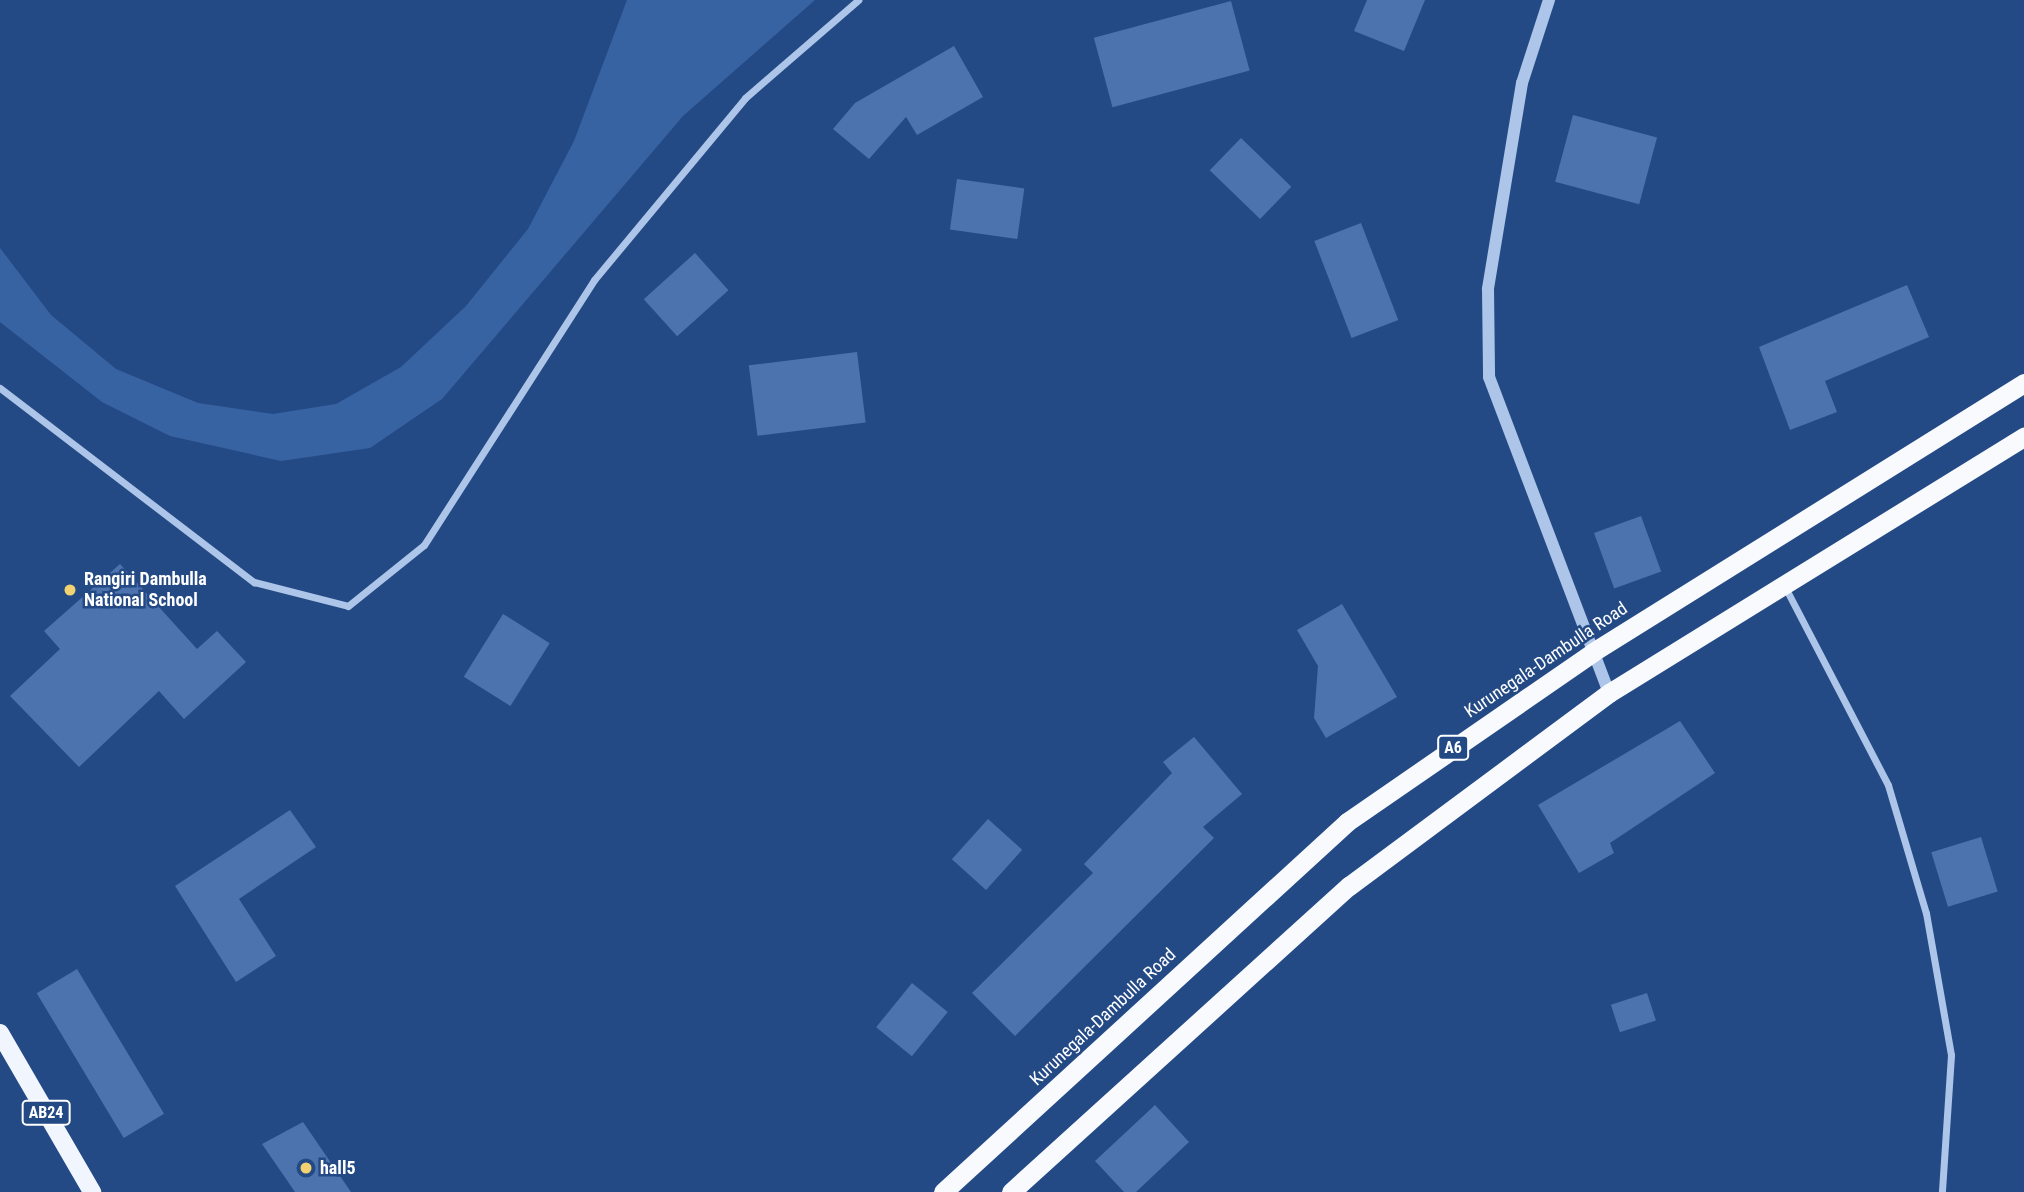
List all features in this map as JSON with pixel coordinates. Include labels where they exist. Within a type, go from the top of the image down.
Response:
[{"type":"highway","name":"Kurunegala-Dambulla Road","points":[[943,1192],[1347,821],[1593,652],[2024,383]]},
{"type":"highway","points":[[1011,1192],[1349,886],[1609,693],[2024,437]]},
{"type":"main road","name":"AB24","points":[[0,1034],[92,1192]]},
{"type":"street","points":[[0,388],[254,582],[348,606],[424,545],[594,280],[745,98],[858,0]]},
{"type":"street","points":[[1549,0],[1521,83],[1488,289],[1489,377],[1609,693]]},
{"type":"street","points":[[1783,584],[1888,785],[1926,914],[1951,1055],[1942,1192]]},
{"type":"shaded area","points":[[627,0],[815,0],[683,116],[442,399],[370,448],[281,461],[170,436],[102,402],[0,322],[0,248],[51,315],[116,369],[198,403],[273,414],[336,404],[401,367],[466,306],[528,229],[574,141]]},
{"type":"building","points":[[1367,0],[1425,0],[1404,51],[1354,31]]},
{"type":"building","points":[[1231,1],[1250,71],[1112,107],[1094,38]]},
{"type":"building","points":[[954,46],[983,97],[917,135],[906,117],[869,159],[833,129],[855,103]]},
{"type":"building","points":[[1573,115],[1657,138],[1639,204],[1555,182]]},
{"type":"building","points":[[1241,138],[1291,187],[1260,219],[1210,170]]},
{"type":"building","points":[[957,179],[1024,188],[1017,239],[950,230]]},
{"type":"building","points":[[1361,223],[1398,320],[1352,338],[1314,241]]},
{"type":"building","points":[[695,253],[728,290],[677,336],[644,299]]},
{"type":"building","points":[[1907,285],[1929,337],[1825,381],[1837,412],[1790,430],[1759,347]]},
{"type":"building","points":[[857,352],[866,422],[757,436],[749,365]]},
{"type":"building","points":[[1641,516],[1661,571],[1614,589],[1594,533]]},
{"type":"building","points":[[120,564],[197,649],[217,631],[246,662],[184,719],[159,691],[79,767],[10,696],[60,649],[44,631]]},
{"type":"building","points":[[1342,604],[1397,697],[1326,738],[1314,718],[1318,666],[1297,630]]},
{"type":"building","points":[[503,614],[550,643],[510,706],[464,677]]},
{"type":"building","points":[[1680,721],[1715,773],[1610,843],[1614,853],[1579,873],[1538,805]]},
{"type":"building","points":[[1194,737],[1242,794],[1203,827],[1214,838],[1015,1036],[972,993],[1093,873],[1084,864],[1172,773],[1163,762]]},
{"type":"building","points":[[290,810],[316,847],[239,899],[276,956],[236,982],[175,886]]},
{"type":"building","points":[[988,819],[1022,850],[986,890],[952,859]]},
{"type":"building","points":[[1981,837],[1998,892],[1948,907],[1931,852]]},
{"type":"building","points":[[77,969],[164,1114],[124,1138],[37,993]]},
{"type":"building","points":[[912,983],[948,1012],[912,1056],[876,1027]]},
{"type":"building","points":[[1647,993],[1656,1021],[1620,1032],[1611,1005]]},
{"type":"building","points":[[1155,1105],[1189,1142],[1136,1192],[1124,1192],[1095,1161]]},
{"type":"building","name":"hall5","points":[[303,1122],[351,1192],[295,1192],[262,1144]]},
{"type":"place","name":"Rangiri Dambulla National School","points":[[70,590]]},
{"type":"place","name":"hall5","points":[[306,1168]]}]
